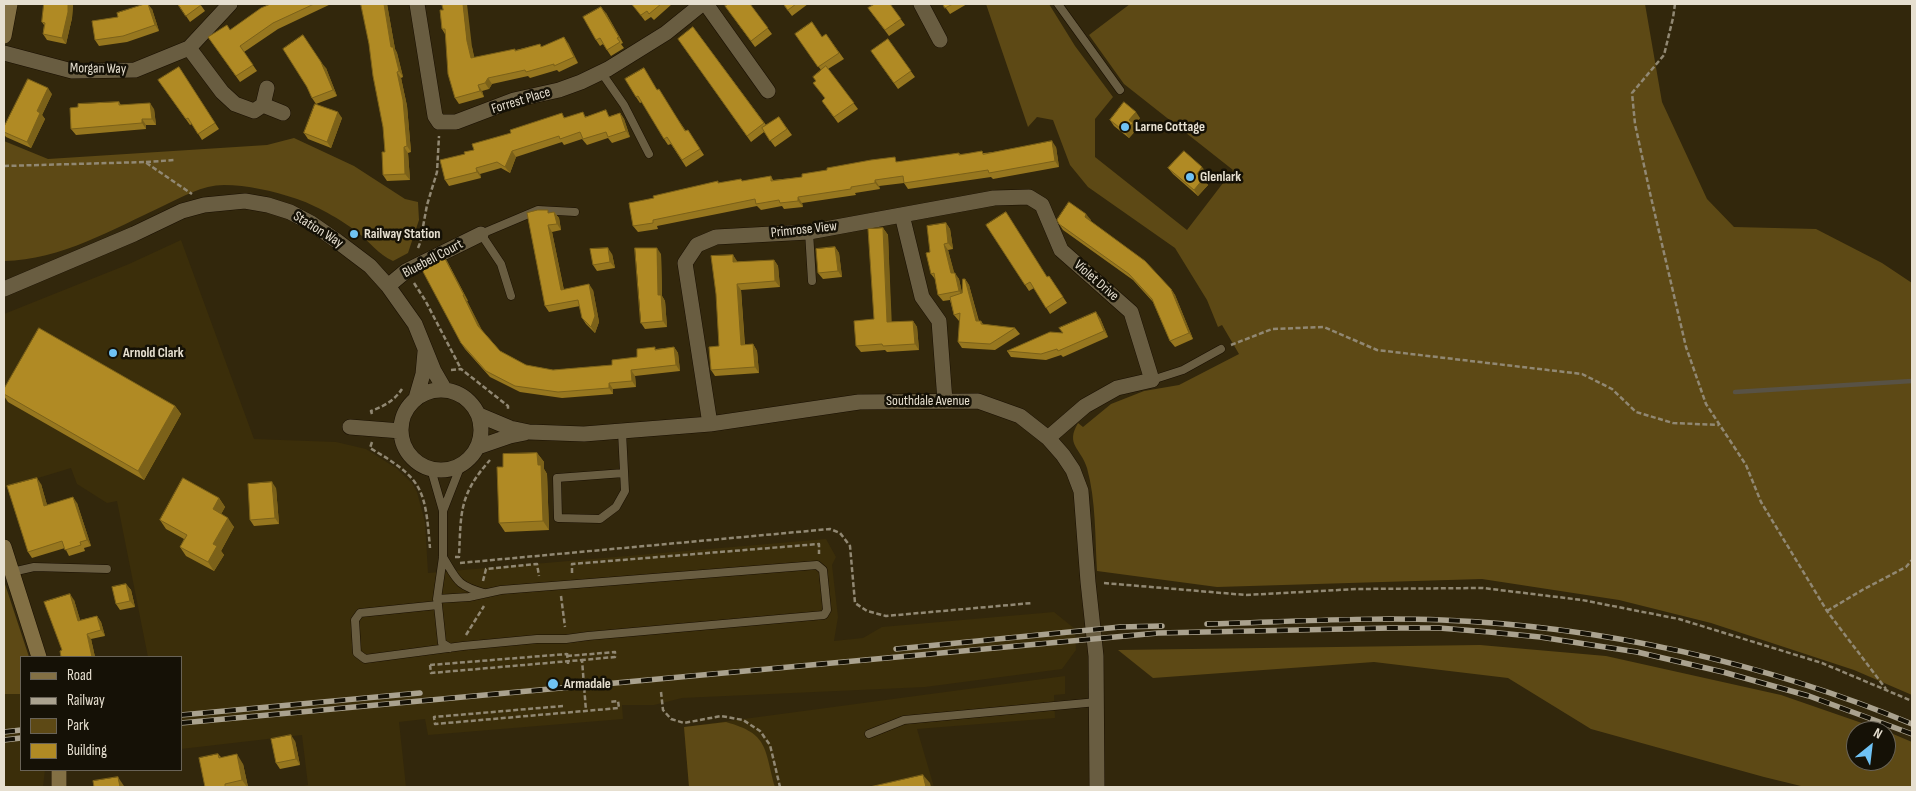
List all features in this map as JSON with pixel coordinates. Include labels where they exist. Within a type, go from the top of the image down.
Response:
[{"type":"main road","points":[[4,36],[10,4]]},
{"type":"main road","points":[[4,547],[39,656]]},
{"type":"main road","points":[[59,771],[59,787]]},
{"type":"street","name":"Morgan Way","points":[[4,53],[72,71],[135,70],[189,48],[230,4]]},
{"type":"street","points":[[417,4],[434,116],[439,122]]},
{"type":"street","name":"Forrest Place","points":[[439,122],[466,119],[514,100],[559,90],[601,72],[666,33],[702,4]]},
{"type":"street","points":[[706,4],[768,91]]},
{"type":"street","points":[[921,4],[940,40]]},
{"type":"street","points":[[189,48],[222,92],[235,104],[254,111],[263,105],[267,88]]},
{"type":"street","points":[[263,105],[283,113]]},
{"type":"street","name":"Violet Drive","points":[[902,215],[994,198],[1029,197],[1042,205],[1061,250],[1131,312],[1152,380]]},
{"type":"street","name":"Station Way","points":[[4,289],[134,234],[182,211],[245,201],[268,205],[290,212],[337,241],[370,266],[388,286],[415,324],[434,371],[445,390]]},
{"type":"street","points":[[902,215],[922,297],[939,321],[945,401]]},
{"type":"street","name":"Primrose View","points":[[710,424],[685,263],[697,245],[716,237],[809,232],[902,215]]},
{"type":"street","name":"Bluebell Court","points":[[388,286],[406,271],[480,234]]},
{"type":"street","name":"Station Way","points":[[4,277],[24,279]]},
{"type":"street","name":"Station Way","points":[[416,398],[423,374],[425,351]]},
{"type":"street","points":[[1048,438],[1085,406],[1117,388],[1152,380]]},
{"type":"street","points":[[435,390],[445,390],[456,392],[473,405],[479,415],[481,431],[478,447],[471,457],[461,465],[441,470],[431,469],[417,462],[406,451],[401,431],[402,418],[416,398],[435,390]]},
{"type":"street","name":"Southdale Avenue","points":[[479,415],[510,428],[529,432],[584,434],[710,424],[859,402],[978,401],[1020,416],[1048,438],[1073,470],[1081,491],[1088,582],[1094,624],[1097,702],[1097,787]]},
{"type":"street","points":[[350,427],[401,431]]},
{"type":"street","name":"Southdale Avenue","points":[[478,447],[510,436],[529,432]]},
{"type":"lane","points":[[1058,4],[1120,90]]},
{"type":"lane","points":[[601,72],[624,105],[649,154]]},
{"type":"lane","points":[[511,296],[501,264],[480,234],[538,210],[575,212]]},
{"type":"lane","points":[[809,232],[812,281]]},
{"type":"lane","points":[[1152,380],[1183,370],[1220,349]]},
{"type":"lane","points":[[622,432],[625,491],[616,506],[600,519],[558,518],[557,478],[624,473]]},
{"type":"lane","points":[[443,511],[461,465]]},
{"type":"lane","points":[[431,469],[443,511],[443,556],[437,602],[442,643],[450,648]]},
{"type":"lane","points":[[443,556],[455,579],[466,588],[486,593]]},
{"type":"lane","points":[[817,565],[823,570],[827,610],[824,615],[566,639],[527,640],[463,646],[366,659],[357,653],[354,620],[360,613],[486,593],[501,590],[817,565]]},
{"type":"lane","points":[[12,572],[34,567],[107,568]]},
{"type":"lane","points":[[869,734],[904,720],[1097,702]]},
{"type":"path","points":[[1675,4],[1664,55],[1632,93],[1635,124],[1686,347],[1706,404],[1746,465],[1761,502],[1827,611],[1887,690]]},
{"type":"path","points":[[439,122],[437,172],[427,204],[420,243],[406,271],[425,300],[461,369],[508,406],[510,428]]},
{"type":"path","points":[[4,166],[174,160]]},
{"type":"path","points":[[145,162],[192,192],[198,207]]},
{"type":"path","points":[[1220,349],[1272,329],[1324,327],[1377,350],[1582,374],[1612,389],[1636,412],[1673,423],[1720,425]]},
{"type":"path","points":[[434,371],[461,369]]},
{"type":"path","points":[[406,382],[398,396],[387,405],[371,411],[377,429],[370,448],[405,470],[419,487],[427,508],[432,559],[443,556],[460,557],[461,517],[464,498],[475,476],[496,456]]},
{"type":"path","points":[[566,639],[560,575],[572,575],[572,564],[819,544],[820,568]]},
{"type":"path","points":[[1827,611],[1906,567],[1912,560]]},
{"type":"path","points":[[458,564],[459,569]]},
{"type":"path","points":[[462,663],[463,640],[487,600],[484,580],[486,568],[537,564],[538,576],[545,576]]},
{"type":"path","points":[[480,582],[484,580]]},
{"type":"path","points":[[1088,582],[1246,595],[1357,589],[1483,588],[1582,600],[1678,619],[1822,663],[1912,701]]},
{"type":"path","points":[[615,652],[615,657],[582,660],[431,673],[430,665],[615,652]]},
{"type":"path","points":[[582,660],[586,711]]},
{"type":"path","points":[[661,692],[663,710],[671,719],[684,723],[721,716],[742,720],[760,731],[770,745],[780,787]]},
{"type":"path","points":[[562,706],[434,717],[434,724],[619,708],[618,701],[609,702]]},
{"type":"shaded area","points":[[181,240],[254,439],[336,442],[366,449],[396,468],[412,483],[417,492],[425,522],[428,573],[826,539],[836,557],[832,565],[838,617],[834,641],[863,638],[882,627],[1054,612],[1075,629],[1076,650],[1062,669],[925,687],[682,698],[654,705],[622,705],[623,719],[428,735],[425,719],[399,722],[406,787],[297,787],[308,785],[302,735],[182,749],[182,656],[148,656],[117,501],[107,503],[77,484],[71,468],[5,488],[4,481],[4,314],[129,264]]},
{"type":"shaded area","points":[[1065,676],[1065,694],[1054,695],[1055,718],[917,729],[934,787],[689,787],[684,727]]},
{"type":"shaded area","points":[[4,694],[20,694],[20,771],[45,771],[43,787],[4,787]]},
{"type":"green space","points":[[986,4],[1049,4],[1075,46],[1113,97],[1095,119],[1095,157],[1187,230],[1233,170],[1124,84],[1089,35],[1130,4],[1645,4],[1662,102],[1707,199],[1734,227],[1816,229],[1882,263],[1912,283],[1912,695],[1854,670],[1711,623],[1619,600],[1482,579],[1217,587],[1097,571],[1095,519],[1090,480],[1084,461],[1075,446],[1073,436],[1078,423],[1083,427],[1111,404],[1144,391],[1179,385],[1239,354],[1222,325],[1218,327],[1207,300],[1175,248],[1088,187],[1070,165],[1053,120],[1037,117],[1028,127]]},
{"type":"green space","points":[[294,138],[354,166],[405,199],[418,202],[419,220],[408,253],[393,261],[383,255],[351,227],[310,204],[269,191],[224,185],[192,192],[106,233],[66,249],[46,255],[4,261],[4,141],[48,159],[267,145]]},
{"type":"green space","points":[[4,581],[29,656],[20,656],[20,694],[4,694]]},
{"type":"green space","points":[[1480,645],[1606,656],[1781,695],[1856,721],[1846,721],[1846,771],[1896,771],[1896,735],[1912,742],[1912,787],[1805,787],[1764,777],[1591,729],[1508,678],[1374,662],[1153,678],[1118,650]]},
{"type":"green space","points":[[726,722],[750,732],[758,738],[766,752],[775,787],[689,787],[684,727]]},
{"type":"building","points":[[44,4],[68,4],[62,38],[43,34],[45,23],[42,22]]},
{"type":"building","points":[[148,4],[155,25],[123,36],[95,40],[92,21],[118,17],[117,13]]},
{"type":"building","points":[[178,4],[200,4],[201,5],[186,16]]},
{"type":"building","points":[[271,4],[314,4],[273,23],[240,46],[253,65],[236,76],[208,37],[227,25],[230,30],[261,8]]},
{"type":"building","points":[[361,4],[384,4],[391,47],[393,47],[399,71],[397,72],[403,100],[407,146],[404,147],[405,174],[383,175],[382,152],[385,152],[383,127]]},
{"type":"building","points":[[442,4],[463,4],[471,58],[515,49],[515,51],[540,44],[541,47],[564,37],[574,57],[554,66],[554,64],[526,72],[525,70],[488,78],[485,83],[478,85],[480,91],[455,98],[448,74],[445,29],[442,29],[440,10],[443,10]]},
{"type":"building","points":[[632,4],[661,4],[649,14],[647,11],[641,15]]},
{"type":"building","points":[[729,4],[750,4],[768,28],[751,41],[725,6]]},
{"type":"building","points":[[784,4],[796,4],[788,10]]},
{"type":"building","points":[[875,4],[890,4],[901,19],[885,30],[868,8]]},
{"type":"building","points":[[943,4],[953,4],[945,8]]},
{"type":"building","points":[[601,7],[619,37],[617,38],[620,42],[607,50],[600,38],[596,40],[583,17]]},
{"type":"building","points":[[812,22],[822,37],[826,34],[839,53],[818,67],[795,34]]},
{"type":"building","points":[[693,27],[764,123],[747,136],[678,39]]},
{"type":"building","points":[[303,35],[321,62],[333,90],[312,98],[283,49]]},
{"type":"building","points":[[888,39],[911,71],[894,83],[871,51]]},
{"type":"building","points":[[826,66],[854,103],[834,117],[822,101],[825,98],[813,83],[816,81],[813,77]]},
{"type":"building","points":[[179,67],[215,123],[198,134],[158,80]]},
{"type":"building","points":[[644,68],[685,131],[688,130],[700,149],[682,160],[667,137],[664,139],[638,96],[636,97],[625,79]]},
{"type":"building","points":[[28,79],[48,88],[37,111],[40,113],[27,142],[4,132],[4,127]]},
{"type":"building","points":[[119,102],[119,105],[150,103],[152,119],[142,119],[142,123],[71,129],[70,108],[78,107],[78,104]]},
{"type":"building","points":[[1124,102],[1136,112],[1129,120],[1133,123],[1125,132],[1110,120]]},
{"type":"building","points":[[315,104],[338,112],[327,142],[304,133]]},
{"type":"building","points":[[606,110],[609,117],[620,113],[626,131],[608,137],[606,132],[583,139],[580,132],[560,139],[559,136],[512,151],[505,167],[497,162],[476,168],[477,172],[445,180],[440,160],[474,150],[472,144],[511,133],[510,130],[562,113],[564,118],[583,112],[585,117]]},
{"type":"building","points":[[779,117],[787,129],[770,141],[762,128]]},
{"type":"building","points":[[1052,141],[1055,161],[989,173],[988,170],[904,183],[903,176],[875,180],[875,183],[851,187],[851,189],[798,197],[798,201],[780,203],[779,200],[756,204],[755,199],[653,220],[653,223],[633,226],[629,203],[718,181],[718,183],[741,179],[742,181],[771,176],[771,181],[802,177],[802,174],[871,160],[895,157],[896,162],[959,153],[959,155],[982,151],[983,154]]},
{"type":"building","name":"Glenlark","points":[[1184,151],[1202,167],[1197,174],[1203,179],[1194,190],[1168,168]]},
{"type":"building","points":[[1069,202],[1086,214],[1085,217],[1145,261],[1171,289],[1189,333],[1170,341],[1152,299],[1129,274],[1059,224],[1057,220]]},
{"type":"building","points":[[548,210],[548,213],[554,212],[557,224],[548,225],[561,290],[589,284],[595,316],[591,327],[582,318],[578,300],[545,306],[527,213]]},
{"type":"building","points":[[1006,212],[1047,277],[1049,276],[1063,297],[1046,308],[1030,282],[1025,285],[986,225]]},
{"type":"building","points":[[946,223],[948,243],[944,244],[951,273],[955,273],[959,291],[938,295],[934,273],[931,274],[926,253],[930,252],[927,226]]},
{"type":"building","points":[[883,228],[887,322],[913,321],[915,344],[856,346],[854,321],[874,319],[868,229]]},
{"type":"building","points":[[835,247],[838,271],[818,273],[816,249]]},
{"type":"building","points":[[608,248],[610,262],[593,265],[590,249]]},
{"type":"building","points":[[635,248],[657,248],[658,295],[661,295],[663,321],[641,323]]},
{"type":"building","points":[[443,255],[478,326],[500,351],[526,365],[553,370],[612,365],[612,360],[637,357],[637,349],[655,347],[655,350],[674,347],[676,365],[631,370],[632,381],[609,383],[609,388],[558,392],[515,386],[486,371],[461,343],[420,266]]},
{"type":"building","points":[[733,255],[733,262],[774,260],[775,281],[737,284],[741,345],[753,344],[755,367],[711,370],[709,347],[719,346],[716,294],[711,256]]},
{"type":"building","points":[[963,279],[965,279],[976,321],[981,321],[981,324],[1015,328],[990,344],[958,342],[960,313],[954,315],[950,297],[962,293]]},
{"type":"building","points":[[1096,312],[1104,331],[1058,351],[1057,349],[1041,354],[1007,351],[1050,332],[1063,333],[1059,328]]},
{"type":"building","points":[[39,328],[175,406],[138,471],[4,394],[4,389]]},
{"type":"building","points":[[537,453],[538,465],[541,465],[543,521],[499,523],[497,467],[503,467],[503,454]]},
{"type":"building","points":[[37,478],[44,506],[73,497],[87,540],[80,542],[81,545],[65,550],[62,541],[28,552],[7,486]]},
{"type":"building","points":[[183,478],[219,498],[213,509],[228,518],[213,544],[217,546],[208,562],[180,547],[187,535],[160,520]]},
{"type":"building","points":[[272,482],[275,518],[250,520],[248,484]]},
{"type":"building","points":[[126,584],[130,601],[116,604],[112,587]]},
{"type":"building","points":[[70,594],[78,621],[97,616],[101,630],[87,634],[92,656],[61,656],[60,651],[62,650],[44,602]]},
{"type":"building","points":[[291,735],[296,759],[276,763],[271,739]]},
{"type":"building","points":[[218,754],[219,758],[237,754],[242,780],[225,784],[225,787],[205,787],[199,758]]},
{"type":"building","points":[[923,775],[926,787],[870,787]]},
{"type":"building","points":[[118,777],[120,787],[94,787],[93,781]]},
{"type":"waterway","points":[[1735,392],[1912,381]]},
{"type":"railway","points":[[1207,624],[1413,619],[1502,624],[1562,630],[1682,651],[1741,666],[1856,702],[1912,724]]},
{"type":"railway","points":[[896,649],[1120,627],[1162,626]]},
{"type":"railway","points":[[182,723],[1158,633],[1439,628],[1540,637],[1637,652],[1723,672],[1809,696],[1912,734]]},
{"type":"railway","points":[[182,715],[420,693]]},
{"type":"railway","points":[[4,732],[20,730]]},
{"type":"railway","points":[[4,740],[20,738]]},
{"type":"place","name":"Larne Cottage","points":[[1125,127]]},
{"type":"place","name":"Glenlark","points":[[1190,177]]},
{"type":"place","name":"Railway Station","points":[[354,234]]},
{"type":"place","name":"Arnold Clark","points":[[113,353]]},
{"type":"place","name":"Armadale","points":[[553,684]]}]
